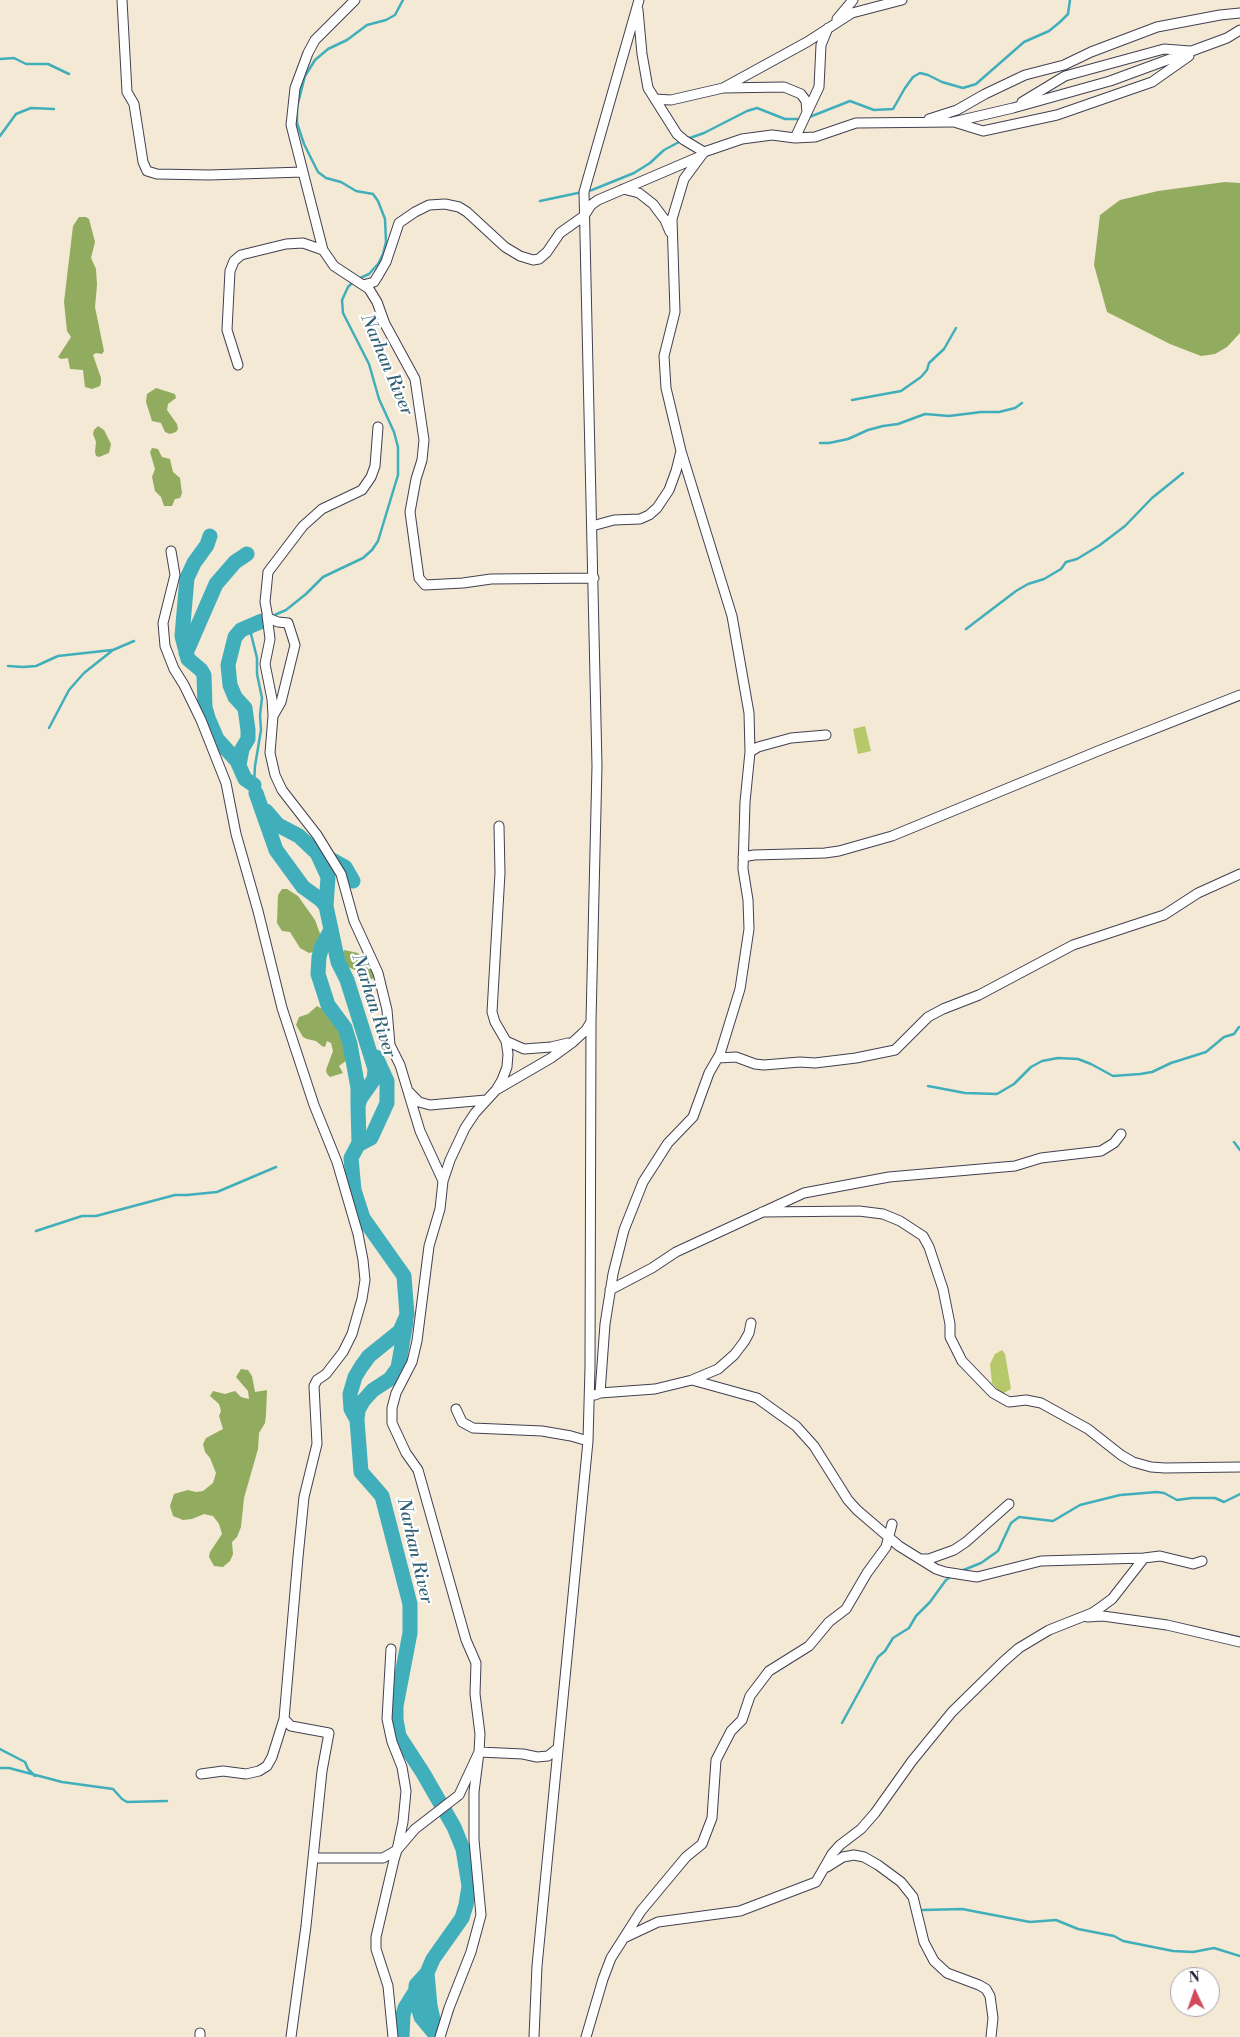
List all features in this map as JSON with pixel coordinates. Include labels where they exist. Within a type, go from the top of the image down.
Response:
[{"type":"street","points":[[122,0],[128,92],[134,104],[143,162],[147,171],[157,174],[200,175],[303,172]]},
{"type":"street","points":[[355,0],[315,40],[295,88],[291,125],[323,250],[334,266],[369,289],[414,379],[424,440],[422,460],[416,479],[410,512],[419,578],[425,585],[491,579],[594,578]]},
{"type":"street","points":[[795,138],[819,87],[821,45],[829,28],[853,0]]},
{"type":"street","points":[[723,88],[807,42],[852,13],[902,0]]},
{"type":"street","points":[[637,2],[642,54],[648,88],[677,134],[702,154]]},
{"type":"street","points":[[534,2037],[537,1966],[588,1441],[592,1204],[591,1021],[597,766],[584,192],[637,2]]},
{"type":"street","points":[[921,122],[957,110],[1025,75],[1064,65],[1091,52],[1157,27],[1220,15],[1240,14]]},
{"type":"street","points":[[363,284],[374,282],[379,274],[386,262],[399,223],[429,205],[445,204],[459,207],[505,247],[520,256],[533,260],[539,259],[547,252],[560,233],[584,216],[591,204],[702,154],[742,139],[772,135],[795,138],[815,137],[856,123],[953,122],[1012,108],[1110,80],[1195,51],[1228,38],[1240,30]]},
{"type":"street","points":[[1012,108],[1065,76],[1164,49],[1195,51]]},
{"type":"street","points":[[953,122],[983,131],[1057,115],[1152,82],[1195,51]]},
{"type":"street","points":[[655,98],[671,100],[723,88],[784,87],[801,94],[806,101],[807,112]]},
{"type":"street","points":[[600,1393],[601,1363],[610,1290],[624,1230],[643,1182],[668,1143],[693,1117],[709,1073],[718,1058],[737,998],[745,959],[748,930],[748,900],[743,857],[745,802],[750,752],[749,712],[732,616],[681,451],[666,388],[664,356],[675,312],[672,219],[684,179],[702,154]]},
{"type":"street","points":[[622,189],[639,193],[653,204],[665,220],[673,236]]},
{"type":"street","points":[[238,365],[227,330],[230,271],[234,261],[241,255],[286,244],[303,243],[323,250]]},
{"type":"street","points":[[378,427],[375,466],[362,490],[322,509],[304,526],[268,572],[265,602],[270,639],[265,664],[272,699],[273,716],[270,753],[275,775],[282,790],[317,834],[341,874],[354,921],[378,973],[387,1010],[390,1045],[400,1065],[420,1131],[443,1181]]},
{"type":"street","points":[[592,526],[614,520],[640,519],[649,515],[657,508],[669,490],[681,451]]},
{"type":"street","points":[[171,551],[175,575],[163,623],[165,646],[174,669],[201,720],[226,783],[236,834],[258,910],[282,1008],[314,1105],[337,1162],[363,1260],[363,1290],[352,1334],[343,1352],[326,1374],[317,1380],[314,1386],[317,1444],[304,1497],[284,1718],[272,1757],[266,1766],[253,1774],[223,1771],[201,1774]]},
{"type":"street","points":[[267,615],[278,622],[288,623],[295,645],[281,702],[273,716]]},
{"type":"street","points":[[743,857],[824,853],[892,836],[1107,747],[1240,695]]},
{"type":"street","points":[[750,752],[758,747],[791,738],[826,735]]},
{"type":"street","points":[[440,2037],[471,1952],[481,1915],[474,1840],[474,1792],[480,1734],[475,1694],[476,1663],[466,1640],[418,1470],[406,1453],[392,1423],[392,1408],[396,1393],[412,1362],[418,1341],[429,1246],[440,1209],[443,1181],[450,1160],[465,1128],[496,1090],[507,1067],[506,1041],[495,1022],[492,1012],[500,873],[499,826]]},
{"type":"street","points":[[718,1058],[736,1057],[755,1064],[764,1065],[837,1060],[895,1050],[928,1017],[943,1009],[979,995],[1073,945],[1164,915],[1198,892],[1240,874]]},
{"type":"street","points":[[496,1090],[573,1042],[586,1030],[591,1021]]},
{"type":"street","points":[[506,1041],[515,1046],[530,1050],[573,1042]]},
{"type":"street","points":[[407,1090],[419,1102],[430,1105],[486,1100]]},
{"type":"street","points":[[610,1290],[652,1268],[676,1252],[804,1193],[897,1176],[1015,1166],[1041,1158],[1101,1151],[1114,1143],[1121,1134]]},
{"type":"street","points":[[762,1212],[859,1211],[883,1214],[900,1221],[923,1236],[929,1247],[943,1289],[950,1324],[950,1337],[962,1361],[994,1393],[1008,1402],[1026,1400],[1041,1403],[1088,1429],[1133,1462],[1164,1468],[1240,1467]]},
{"type":"street","points":[[588,1398],[600,1393],[655,1389],[692,1380],[718,1368],[734,1355],[744,1342],[751,1323]]},
{"type":"street","points":[[692,1380],[757,1398],[791,1422],[814,1446],[848,1500],[888,1538],[936,1569],[960,1576],[977,1577],[1041,1562],[1160,1556],[1193,1564],[1202,1560]]},
{"type":"street","points":[[456,1409],[462,1422],[473,1428],[542,1431],[588,1441]]},
{"type":"street","points":[[921,1559],[930,1559],[954,1550],[966,1542],[1009,1504]]},
{"type":"street","points":[[586,2037],[611,1958],[641,1911],[674,1870],[702,1844],[712,1818],[716,1760],[731,1731],[742,1720],[750,1696],[769,1671],[809,1646],[829,1622],[846,1609],[867,1573],[886,1547],[892,1524]]},
{"type":"street","points":[[624,1938],[658,1922],[740,1910],[816,1882],[832,1854],[861,1829],[875,1813],[912,1761],[952,1712],[1002,1662],[1019,1648],[1049,1630],[1102,1607],[1112,1599],[1144,1558]]},
{"type":"street","points":[[1082,1617],[1103,1616],[1167,1625],[1240,1642]]},
{"type":"street","points":[[391,1649],[388,1719],[392,1742],[402,1767],[406,1791],[403,1822],[376,1937],[376,1949],[388,1986],[393,2037]]},
{"type":"street","points":[[284,1718],[291,1726],[329,1733],[322,1771],[306,1926],[291,2037]]},
{"type":"street","points":[[479,1752],[523,1754],[537,1757],[548,1756],[558,1748]]},
{"type":"street","points":[[313,1858],[383,1858],[397,1850],[422,1823],[459,1795],[479,1752]]},
{"type":"street","points":[[823,1870],[831,1862],[843,1857],[864,1857],[901,1882],[913,1897],[924,1942],[934,1961],[947,1973],[986,1989],[990,1996],[993,2018],[991,2037]]},
{"type":"green space","points":[[1225,182],[1240,183],[1240,333],[1227,347],[1215,354],[1201,356],[1170,344],[1107,312],[1094,265],[1100,215],[1120,200],[1158,191]]},
{"type":"green space","points":[[79,217],[89,219],[95,242],[91,258],[96,269],[95,307],[104,351],[102,354],[96,353],[93,355],[101,382],[100,386],[92,389],[85,387],[83,370],[70,369],[68,358],[61,359],[58,357],[71,337],[67,331],[64,302],[73,226]]},
{"type":"green space","points":[[156,388],[175,394],[176,398],[168,404],[167,410],[177,424],[178,429],[176,432],[170,434],[165,432],[161,423],[152,421],[146,402],[147,394]]},
{"type":"green space","points":[[98,426],[104,430],[111,444],[109,453],[99,457],[96,456],[96,442],[93,434]]},
{"type":"green space","points":[[152,448],[158,449],[162,457],[170,459],[173,472],[180,478],[182,493],[180,498],[175,499],[172,506],[164,506],[161,497],[155,491],[152,477],[155,469],[150,452]]},
{"type":"green space","points":[[865,726],[871,751],[858,754],[853,729]]},
{"type":"green space","points":[[282,889],[287,889],[298,896],[315,920],[322,939],[314,952],[309,953],[300,948],[290,932],[282,931],[277,923],[278,895]]},
{"type":"green space","points":[[344,950],[358,953],[369,963],[374,972],[374,978],[369,980],[348,967],[342,955]]},
{"type":"green space","points":[[317,1006],[324,1010],[338,1024],[349,1047],[350,1058],[339,1066],[343,1073],[330,1077],[326,1070],[333,1051],[331,1043],[327,1041],[325,1047],[316,1041],[303,1037],[296,1025],[299,1017],[308,1014]]},
{"type":"green space","points":[[1002,1350],[1005,1354],[1011,1389],[1002,1394],[992,1383],[990,1364],[995,1354]]},
{"type":"green space","points":[[241,1369],[248,1370],[252,1376],[255,1392],[267,1390],[265,1423],[259,1433],[258,1449],[244,1498],[241,1527],[237,1537],[232,1542],[233,1554],[230,1561],[223,1567],[214,1566],[209,1557],[210,1552],[222,1534],[219,1524],[213,1516],[204,1514],[192,1519],[183,1520],[173,1516],[170,1506],[174,1494],[188,1490],[203,1491],[213,1483],[216,1473],[203,1444],[206,1438],[223,1429],[219,1416],[221,1411],[219,1404],[210,1396],[213,1391],[225,1394],[235,1391],[241,1397],[249,1399],[248,1391],[236,1377]]},
{"type":"waterway","name":"Narhan River","points":[[358,279],[369,274],[378,264],[383,254],[386,242],[385,219],[373,194],[356,191],[341,182],[326,178],[318,172],[304,144],[297,123],[297,107],[305,76],[315,60],[328,49],[347,40],[367,25],[386,20],[395,15],[403,0]]},
{"type":"waterway","points":[[807,118],[850,101],[874,110],[893,109],[913,77],[920,73],[963,88],[976,84],[1024,42],[1049,31],[1060,22],[1068,14],[1070,0]]},
{"type":"waterway","points":[[0,59],[14,58],[26,64],[48,64],[69,74]]},
{"type":"waterway","points":[[0,136],[16,114],[31,108],[54,109]]},
{"type":"waterway","points":[[687,139],[757,108],[785,119],[802,119]]},
{"type":"waterway","points":[[540,201],[592,190],[634,173],[650,163],[664,150],[681,141]]},
{"type":"waterway","name":"Narhan River","points":[[270,617],[286,610],[323,577],[363,558],[372,550],[378,541],[398,475],[398,447],[394,432],[379,399],[369,364],[343,313],[342,300],[348,287],[353,282]]},
{"type":"waterway","points":[[852,400],[901,391],[921,377],[927,370],[929,363],[944,349],[956,328]]},
{"type":"waterway","points":[[820,443],[848,439],[868,430],[898,424],[925,414],[949,416],[999,412],[1015,408],[1022,403]]},
{"type":"waterway","points":[[966,629],[1016,591],[1028,584],[1044,579],[1061,569],[1066,562],[1077,559],[1100,545],[1125,526],[1152,498],[1183,473]]},
{"type":"waterway","points":[[210,536],[207,545],[194,563],[187,578],[182,636],[188,659],[204,675],[205,707],[217,739],[237,761],[245,779],[254,785]]},
{"type":"waterway","points":[[186,653],[216,584],[235,562],[247,554]]},
{"type":"waterway","name":"Narhan River","points":[[239,765],[242,749],[248,739],[248,730],[245,708],[235,697],[230,685],[228,665],[235,637],[241,630],[262,621]]},
{"type":"waterway","name":"Narhan River","points":[[256,793],[254,785],[255,766],[261,730],[262,698],[257,674],[257,658],[251,634],[254,627],[263,621]]},
{"type":"waterway","points":[[49,728],[69,690],[84,673],[113,650],[134,641]]},
{"type":"waterway","points":[[8,666],[36,666],[58,656],[112,650]]},
{"type":"waterway","name":"Narhan River","points":[[256,793],[276,850],[303,887],[326,906],[338,962],[347,980],[375,1069],[374,1079],[360,1099],[358,1106],[359,1143],[351,1158],[354,1190],[363,1218],[404,1276],[407,1315],[400,1331],[369,1356],[361,1367],[355,1377],[350,1394],[351,1409],[357,1420],[361,1472],[382,1496],[410,1604],[410,1633],[396,1706],[399,1736],[454,1827],[463,1849],[469,1886],[462,1918],[433,1959],[427,1973],[430,2006],[437,2037]]},
{"type":"waterway","points":[[266,811],[278,825],[299,836],[317,853],[328,877],[326,906]]},
{"type":"waterway","points":[[323,855],[345,867],[353,881]]},
{"type":"waterway","points":[[331,930],[322,946],[318,974],[328,1005],[345,1028],[350,1044],[358,1088],[358,1105]]},
{"type":"waterway","points":[[928,1086],[965,1093],[997,1094],[1014,1084],[1031,1067],[1042,1061],[1058,1058],[1078,1059],[1113,1076],[1152,1072],[1171,1063],[1206,1052],[1224,1037],[1234,1034],[1239,1027]]},
{"type":"waterway","points":[[358,1145],[371,1138],[387,1103],[387,1081],[376,1057]]},
{"type":"waterway","points":[[1234,1142],[1240,1150]]},
{"type":"waterway","points":[[36,1231],[82,1216],[96,1216],[175,1195],[217,1192],[276,1167]]},
{"type":"waterway","points":[[357,1420],[358,1410],[363,1401],[373,1390],[390,1379],[398,1368],[406,1322]]},
{"type":"waterway","points":[[961,1571],[981,1563],[998,1551],[1011,1523],[1019,1517],[1053,1521],[1080,1505],[1120,1495],[1157,1492],[1164,1493],[1177,1500],[1215,1498],[1224,1502],[1240,1494]]},
{"type":"waterway","points":[[842,1723],[878,1657],[885,1651],[893,1638],[909,1628],[916,1616],[930,1602],[946,1580],[952,1576]]},
{"type":"waterway","points":[[0,1749],[25,1762],[28,1769],[35,1776]]},
{"type":"waterway","points":[[0,1768],[9,1768],[62,1782],[113,1789],[127,1802],[167,1801]]},
{"type":"waterway","points":[[923,1910],[962,1909],[1030,1922],[1056,1920],[1078,1929],[1114,1936],[1123,1941],[1173,1951],[1193,1952],[1214,1948],[1240,1956]]},
{"type":"waterway","points":[[427,1973],[416,1985],[416,2000],[421,2017],[435,2034]]},
{"type":"waterway","name":"Narhan River","points":[[402,2037],[405,2008],[415,1992]]}]
